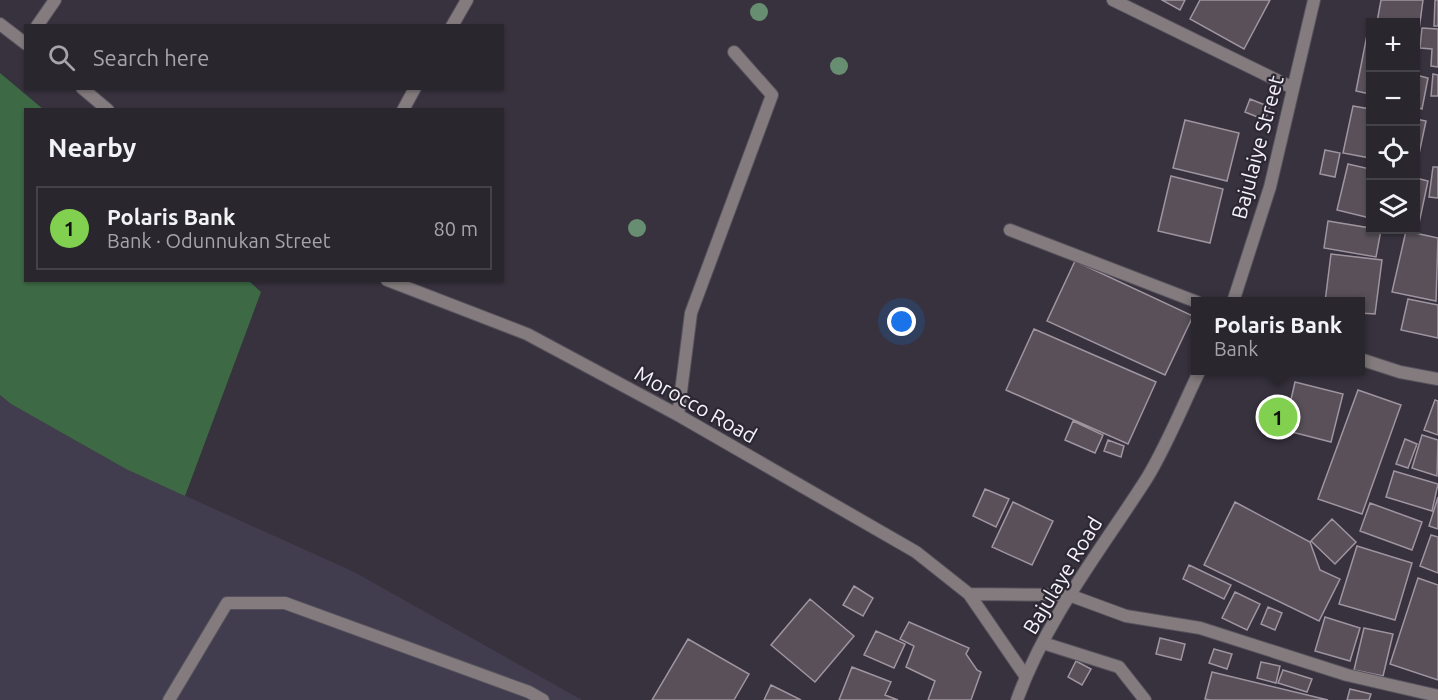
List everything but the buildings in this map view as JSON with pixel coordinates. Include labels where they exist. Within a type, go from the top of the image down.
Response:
[{"type":"street","points":[[39,24],[55,0]]},
{"type":"street","points":[[453,24],[467,0]]},
{"type":"street","points":[[1113,0],[1293,88]]},
{"type":"street","name":"Bajulaiye Street","points":[[1235,297],[1270,187],[1314,0]]},
{"type":"street","points":[[0,24],[24,42]]},
{"type":"street","points":[[678,416],[691,313],[772,95],[734,52]]},
{"type":"street","points":[[84,90],[106,108]]},
{"type":"street","points":[[404,108],[415,90]]},
{"type":"street","points":[[1010,230],[1191,300]]},
{"type":"street","name":"Morocco Road","points":[[392,282],[527,334],[678,416],[916,552],[969,594],[1026,677]]},
{"type":"street","points":[[1365,361],[1400,372],[1438,379]]},
{"type":"street","name":"Bajulaye Road","points":[[1017,700],[1026,677],[1069,595],[1148,475],[1198,375]]},
{"type":"street","points":[[969,594],[1069,595],[1126,616],[1200,628],[1347,675],[1438,696]]},
{"type":"street","points":[[169,700],[226,603],[285,603],[529,692],[543,700]]},
{"type":"street","points":[[1043,643],[1119,667],[1145,700]]},
{"type":"shaded area","points":[[0,395],[11,404],[126,469],[354,572],[582,700],[0,700]]},
{"type":"green space","points":[[0,73],[42,108],[24,108],[24,282],[250,282],[261,292],[185,496],[126,469],[11,404],[0,395]]},
{"type":"place","name":"Polaris Bank","points":[[1278,417]]}]
